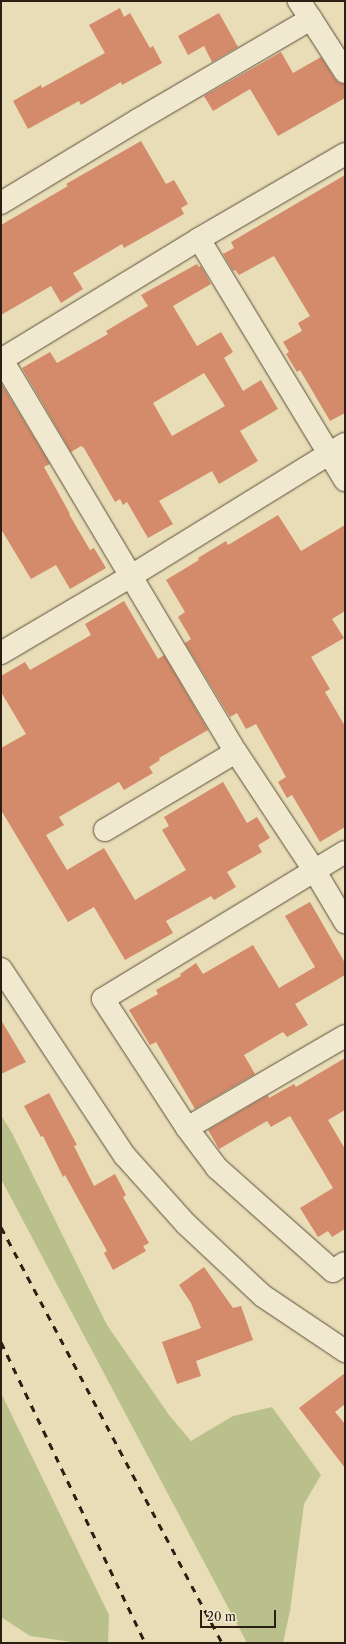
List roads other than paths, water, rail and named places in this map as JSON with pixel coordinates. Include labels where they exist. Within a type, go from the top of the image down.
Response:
[{"type":"street","points":[[299,1],[345,72]]},
{"type":"street","points":[[1,203],[138,120],[311,19]]},
{"type":"street","points":[[345,154],[199,240],[2,360],[236,752],[314,870],[345,922]]},
{"type":"street","points":[[199,240],[337,449],[345,480]]},
{"type":"street","points":[[1,653],[131,576],[337,449]]},
{"type":"street","points":[[105,830],[236,752]]},
{"type":"street","points":[[345,852],[103,999],[187,1128],[217,1168],[333,1271],[345,1263]]},
{"type":"street","points":[[1,969],[125,1156],[186,1224],[264,1296],[345,1351]]},
{"type":"street","points":[[187,1128],[345,1036]]},
{"type":"railway","points":[[1,1227],[222,1643]]},
{"type":"railway","points":[[1,1342],[145,1643]]}]
